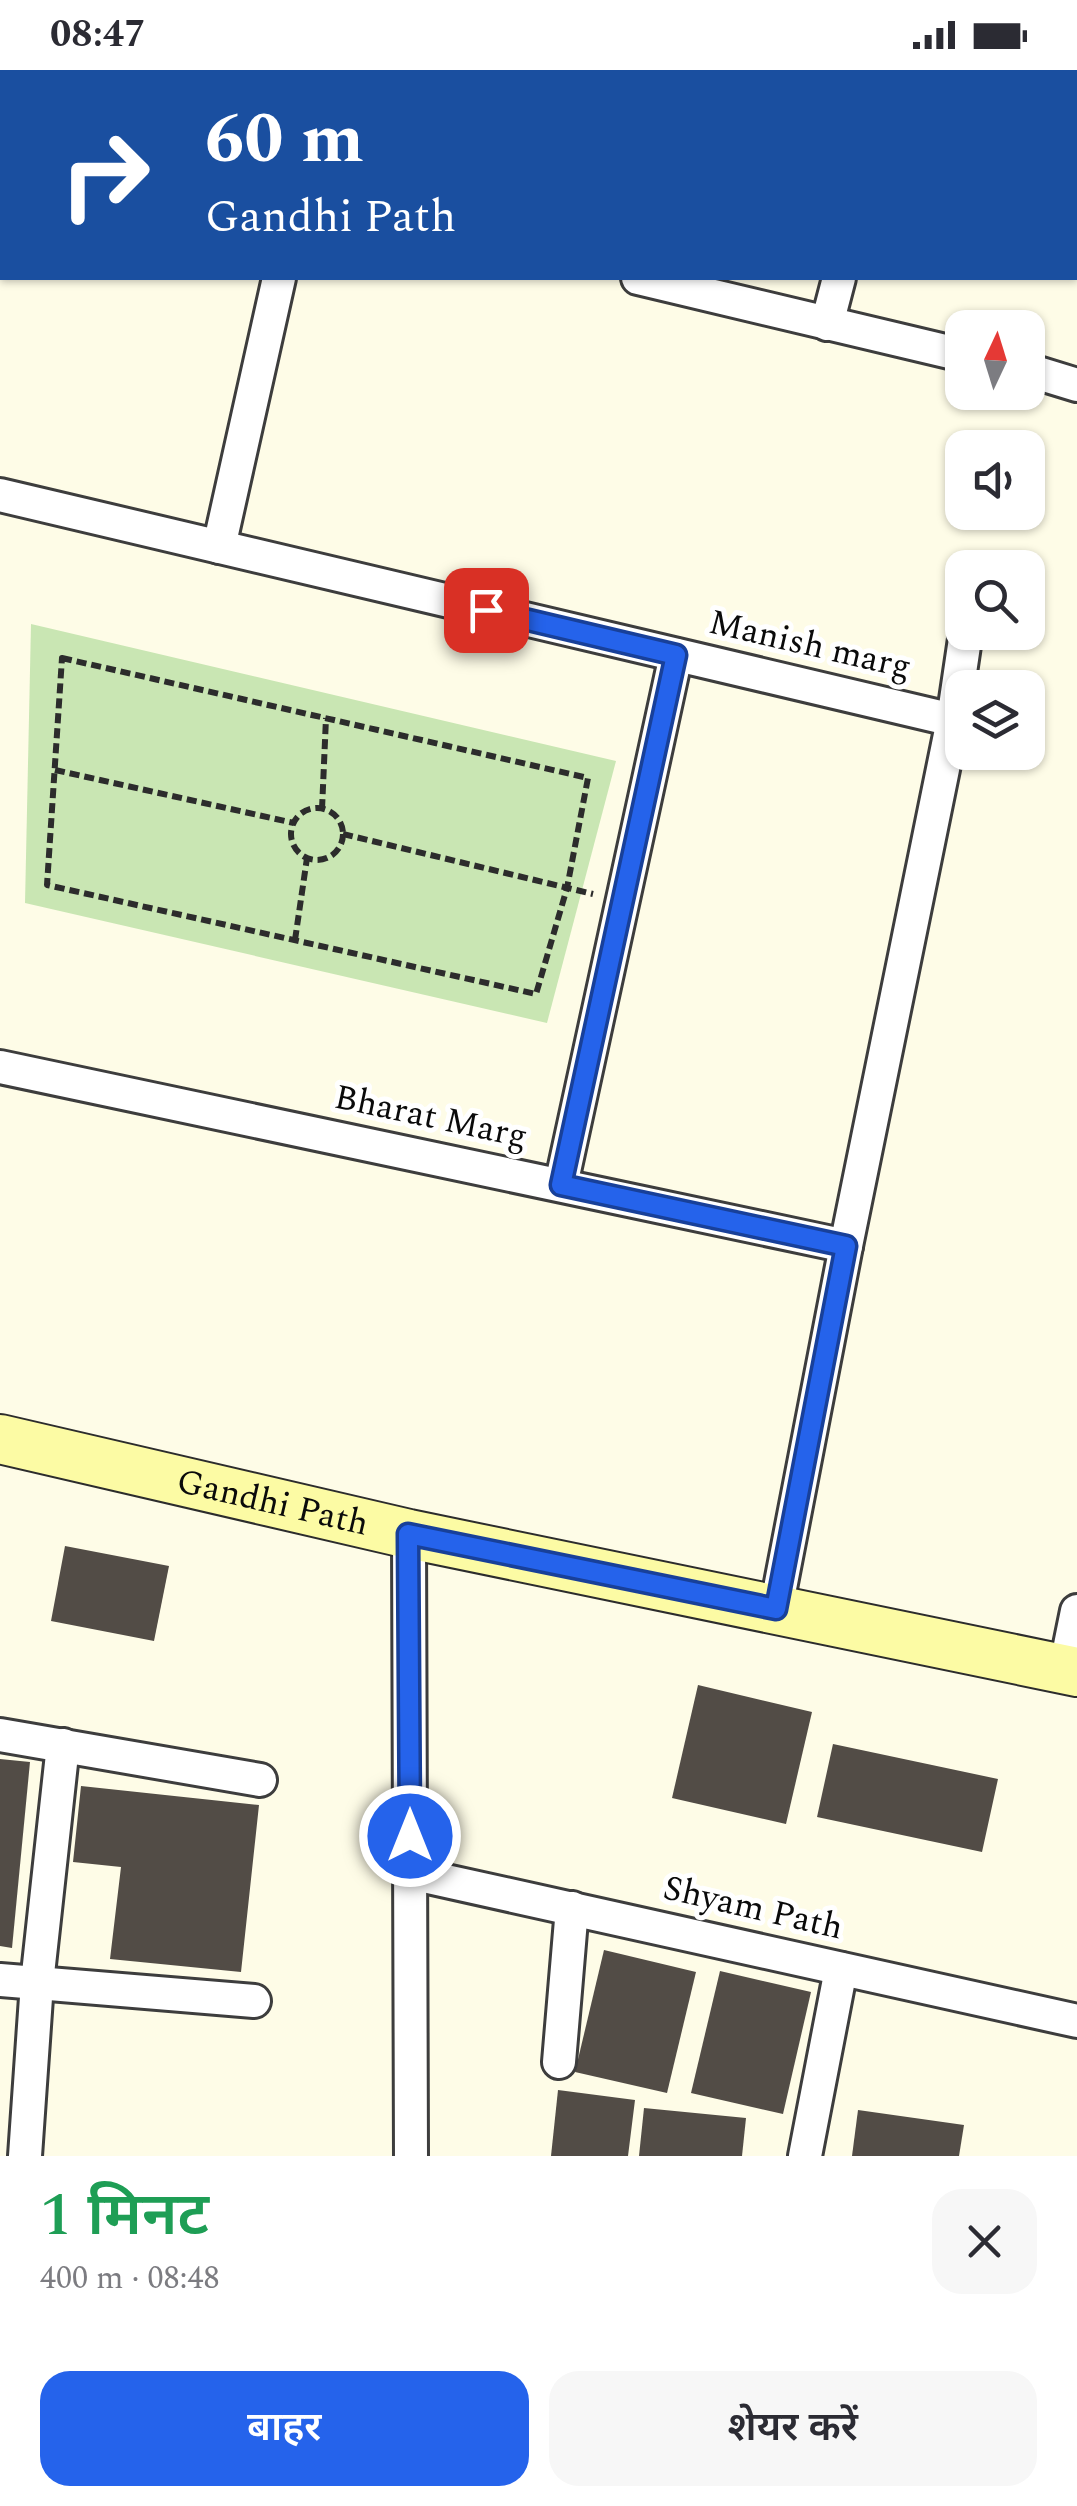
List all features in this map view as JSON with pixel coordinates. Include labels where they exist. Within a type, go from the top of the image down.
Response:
[{"type":"street","points":[[218,547],[278,280]]},
{"type":"street","points":[[646,280],[945,351]]},
{"type":"street","points":[[827,324],[838,280]]},
{"type":"street","points":[[1045,375],[1077,384]]},
{"type":"street","name":"Manish marg","points":[[0,494],[945,718]]},
{"type":"street","points":[[561,1185],[676,655]]},
{"type":"street","points":[[776,1609],[945,759]]},
{"type":"street","name":"Bharat Marg","points":[[0,1067],[846,1246]]},
{"type":"street","name":"Gandhi Path","points":[[0,1439],[408,1534],[1071,1671]]},
{"type":"street","points":[[408,1534],[411,2156]]},
{"type":"street","points":[[1071,1671],[1077,1611]]},
{"type":"street","points":[[0,1736],[260,1780]]},
{"type":"street","points":[[25,2156],[63,1745]]},
{"type":"street","name":"Shyam Path","points":[[410,1873],[1077,2021]]},
{"type":"street","points":[[559,2062],[572,1908]]},
{"type":"street","points":[[805,2156],[841,1969]]},
{"type":"street","points":[[0,1980],[254,2001]]},
{"type":"path","points":[[62,658],[588,778],[568,888],[536,994],[47,885],[55,770],[62,658]]},
{"type":"path","points":[[322,809],[326,718]]},
{"type":"path","points":[[55,770],[294,823]]},
{"type":"path","points":[[322,809],[337,817],[343,834],[338,849],[316,860],[308,858],[295,847],[294,823],[306,810],[322,809]]},
{"type":"path","points":[[343,834],[623,900]]},
{"type":"path","points":[[295,940],[308,858]]},
{"type":"green space","points":[[31,624],[616,761],[547,1023],[25,903]]},
{"type":"building","points":[[65,1546],[169,1566],[154,1641],[51,1621]]},
{"type":"building","points":[[698,1685],[812,1712],[786,1824],[672,1798]]},
{"type":"building","points":[[833,1744],[998,1779],[982,1852],[817,1817]]},
{"type":"building","points":[[0,1759],[30,1762],[12,1948],[0,1946]]},
{"type":"building","points":[[81,1786],[259,1805],[241,1972],[110,1959],[121,1867],[73,1862]]},
{"type":"building","points":[[604,1950],[696,1972],[667,2093],[575,2072]]},
{"type":"building","points":[[720,1971],[811,1992],[783,2114],[691,2093]]},
{"type":"building","points":[[558,2090],[635,2100],[628,2156],[551,2156]]},
{"type":"building","points":[[644,2108],[746,2118],[742,2156],[639,2156]]},
{"type":"building","points":[[858,2110],[964,2125],[959,2156],[852,2156]]},
{"type":"route","points":[[410,1836],[408,1534],[776,1609],[846,1246],[561,1185],[676,655],[486,610]]}]
